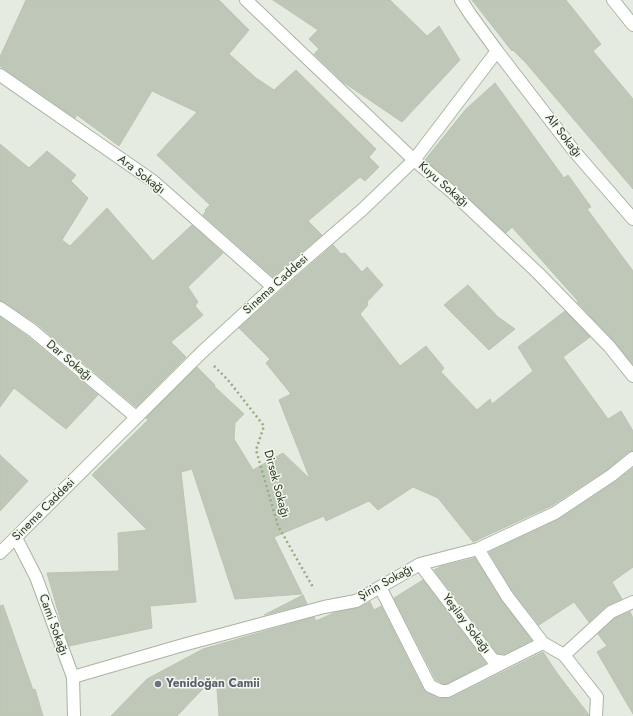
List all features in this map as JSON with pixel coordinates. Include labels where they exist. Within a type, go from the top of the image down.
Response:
[{"type":"street","name":"Kuyu Sokağı","points":[[246,0],[414,160],[453,193],[538,273],[609,346],[633,376]]},
{"type":"street","points":[[462,0],[470,14],[497,50]]},
{"type":"street","points":[[613,0],[633,25]]},
{"type":"street","name":"Sinema Caddesi","points":[[0,553],[201,353],[273,287],[363,209],[414,160],[497,50]]},
{"type":"street","name":"Alt Sokağı","points":[[497,50],[574,151],[633,219]]},
{"type":"street","name":"Ara Sokağı","points":[[0,75],[153,181],[273,287]]},
{"type":"street","name":"Dar Sokağı","points":[[0,308],[32,330],[136,417]]},
{"type":"street","name":"Şirin Sokağı","points":[[73,677],[324,607],[356,601],[420,564],[478,549],[554,513],[612,475],[633,458]]},
{"type":"street","name":"Cami Sokağı","points":[[16,538],[36,577],[73,677],[74,716]]},
{"type":"street","points":[[478,549],[507,596],[543,643],[564,654],[597,697],[596,716]]},
{"type":"street","name":"Yeşilay Sokağı","points":[[420,564],[493,660],[505,662]]},
{"type":"street","points":[[380,587],[430,686],[441,691],[448,691],[543,643]]},
{"type":"street","points":[[564,654],[611,612],[633,602]]},
{"type":"path","name":"Dirsek Sokağı","points":[[201,353],[228,380],[264,426],[256,450],[278,526],[324,607]]},
{"type":"building","points":[[26,0],[219,0],[249,30],[229,54],[256,78],[274,90],[296,70],[376,149],[369,157],[379,167],[365,181],[360,177],[308,221],[322,235],[273,277],[203,215],[206,211],[205,210],[210,205],[157,155],[197,112],[152,91],[119,146],[77,115],[75,118],[0,66],[0,57]]},
{"type":"building","points":[[273,0],[390,0],[427,36],[439,26],[460,60],[402,122],[343,82],[314,54],[319,49],[309,39],[318,30]]},
{"type":"building","points":[[472,0],[566,0],[601,44],[593,51],[633,99],[633,189],[526,63],[513,50],[512,51]]},
{"type":"building","points":[[495,83],[564,178],[568,175],[591,207],[587,209],[633,271],[633,364],[512,227],[506,233],[458,188],[425,160],[466,109]]},
{"type":"building","points":[[0,144],[29,168],[47,151],[76,175],[71,181],[88,198],[62,240],[70,246],[107,208],[153,261],[192,225],[223,253],[188,287],[198,302],[195,306],[203,315],[171,342],[186,357],[136,407],[37,324],[4,302],[0,301]]},
{"type":"building","points":[[333,245],[341,254],[345,253],[362,272],[367,267],[383,285],[367,302],[368,305],[360,314],[400,366],[426,346],[444,368],[441,372],[477,410],[490,399],[492,404],[533,371],[518,347],[565,311],[590,337],[563,357],[608,419],[621,411],[633,431],[633,451],[628,452],[608,469],[551,506],[473,542],[438,498],[413,487],[378,510],[369,501],[326,521],[324,516],[274,537],[302,594],[235,599],[192,469],[181,472],[196,602],[150,606],[152,628],[69,646],[47,573],[119,571],[118,533],[147,530],[92,475],[148,420],[146,418],[197,367],[215,385],[214,386],[244,414],[235,423],[234,439],[253,470],[283,453],[310,479],[279,400],[291,394],[266,363],[270,359],[239,328]]},
{"type":"building","points":[[468,285],[498,317],[515,329],[489,350],[444,305]]},
{"type":"building","points":[[0,317],[27,336],[98,395],[66,429],[14,388],[0,407]]},
{"type":"building","points":[[0,455],[28,481],[0,511]]},
{"type":"building","points":[[633,468],[633,567],[612,582],[622,599],[606,606],[589,622],[574,602],[539,625],[513,592],[489,552],[559,519]]},
{"type":"building","points":[[475,558],[501,600],[532,640],[504,654],[497,653],[434,570],[442,566]]},
{"type":"building","points":[[423,580],[486,663],[446,684],[436,680],[394,598]]},
{"type":"building","points":[[303,595],[307,604],[264,615]]},
{"type":"building","points":[[370,602],[374,610],[381,606],[423,689],[427,693],[441,698],[451,698],[543,652],[589,716],[219,716],[216,675],[177,716],[111,716],[147,679],[203,649],[314,617],[316,621],[336,612],[358,608]]},
{"type":"building","points":[[3,605],[33,690],[35,689],[43,716],[0,716],[0,606]]},
{"type":"building","points":[[630,612],[633,618],[633,714],[597,652],[607,646],[598,634],[615,618]]},
{"type":"place","name":"Yenidoğan Camii","points":[[158,684]]}]
